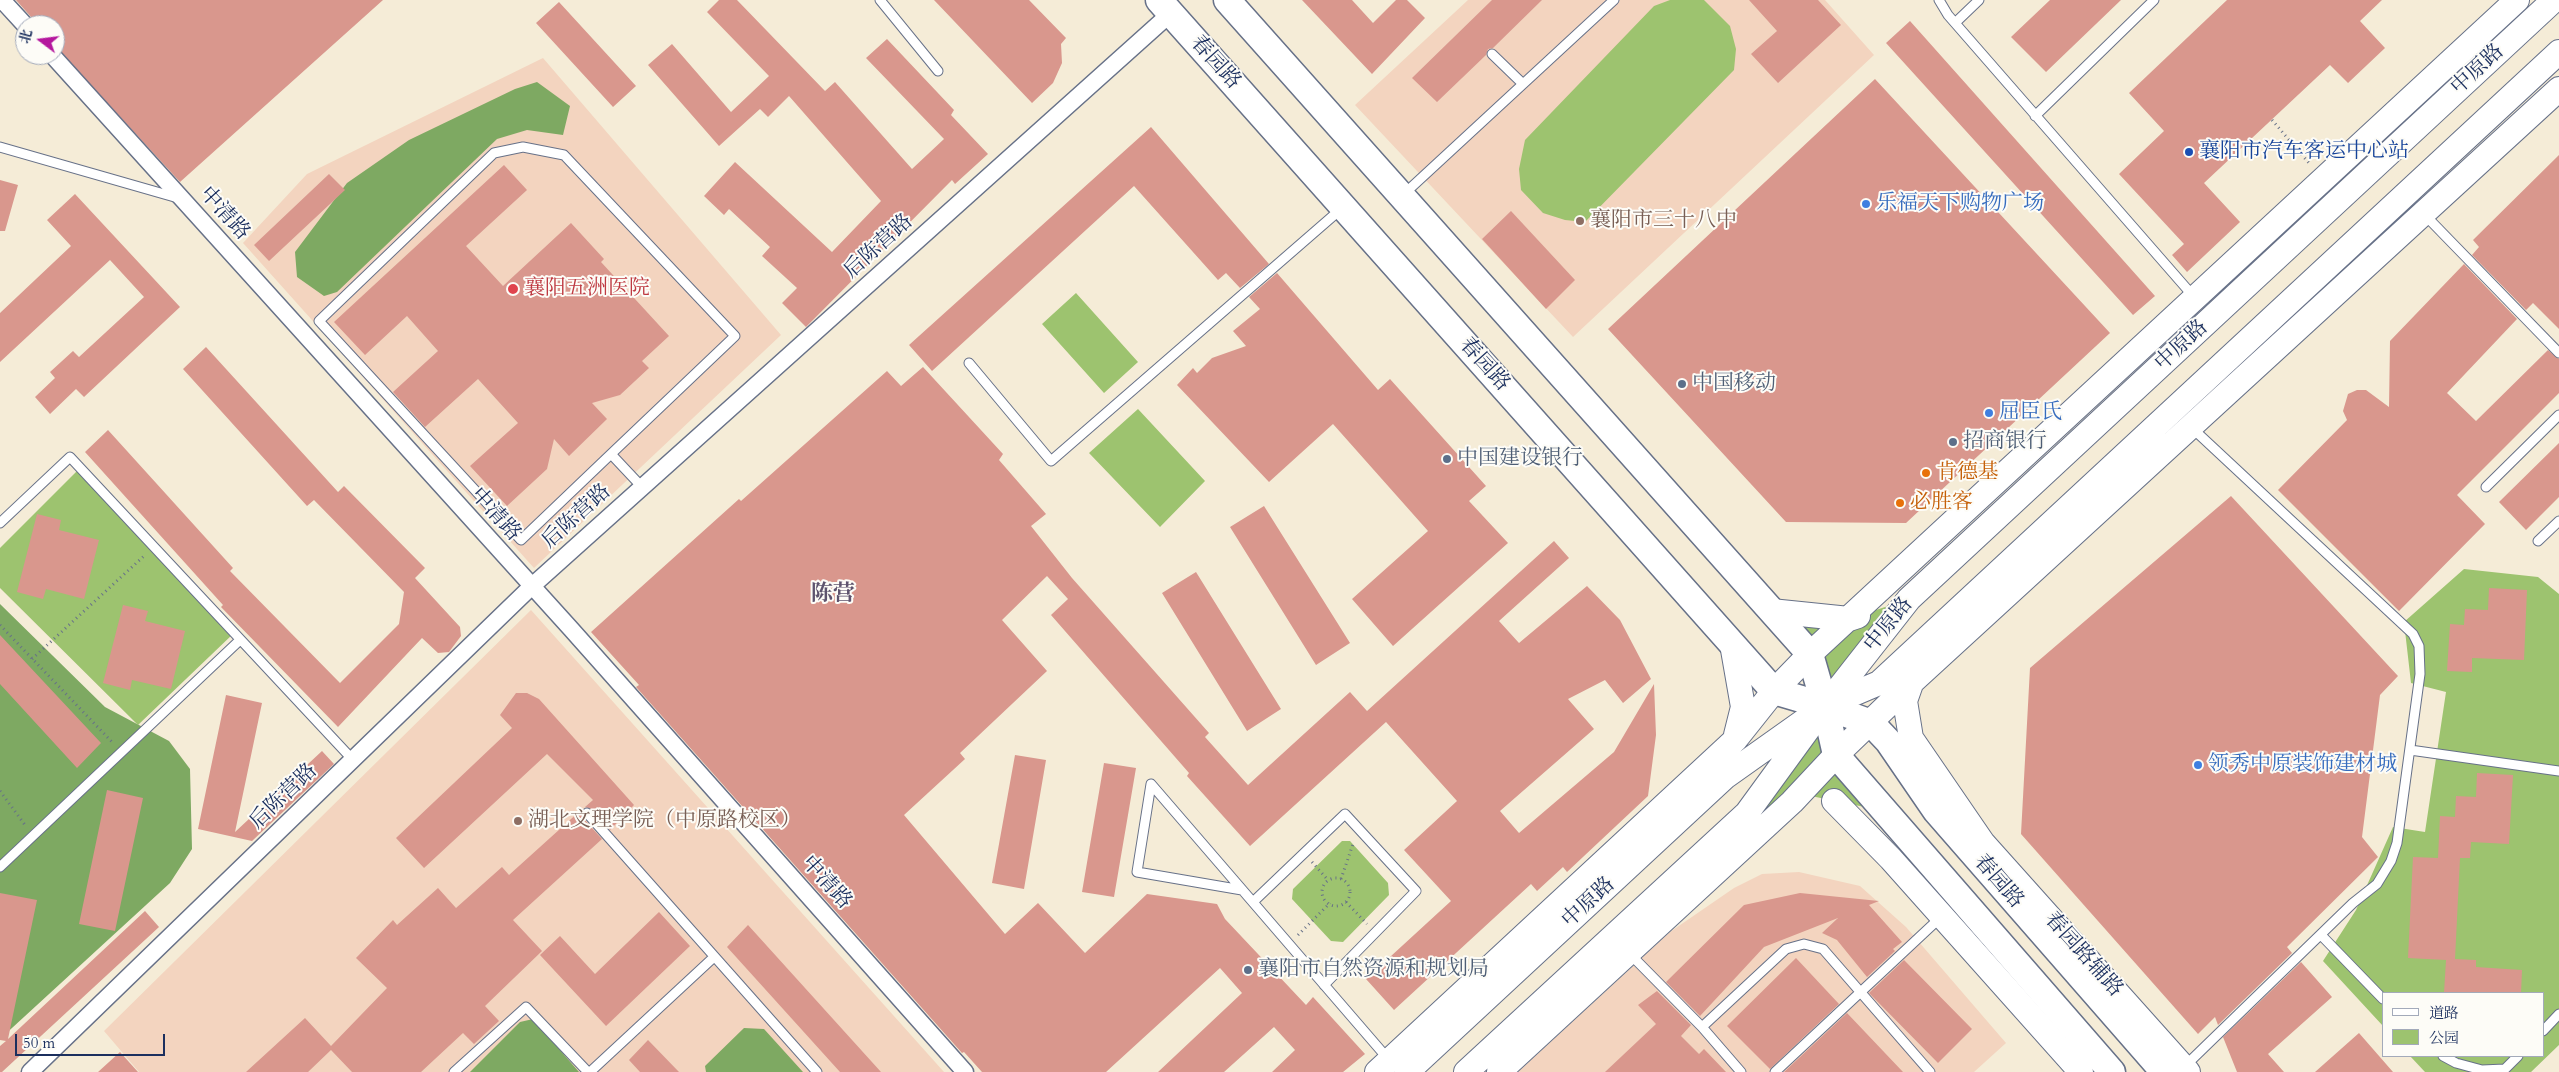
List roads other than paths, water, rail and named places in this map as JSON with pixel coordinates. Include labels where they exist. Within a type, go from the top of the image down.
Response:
[{"type":"main road","name":"春园路","points":[[1227,0],[1810,654],[1825,706],[1836,755],[2112,1072]]},
{"type":"main road","name":"春园路","points":[[1165,7],[1774,691],[1825,706],[1871,724],[1888,742],[1936,811],[2179,1070]]},
{"type":"street","points":[[2,0],[16,15]]},
{"type":"street","name":"中原路","points":[[1466,1072],[1746,813],[1825,706],[1909,599],[2554,0]]},
{"type":"street","points":[[1391,1068],[1735,740],[1774,691],[1810,654],[2195,298],[2509,2]]},
{"type":"street","name":"后陈营路","points":[[30,1072],[532,586],[1165,7]]},
{"type":"street","name":"中原路","points":[[1391,1068],[1725,777],[1825,706],[1879,682],[2559,52]]},
{"type":"street","name":"中清路","points":[[61,65],[532,586],[965,1072]]},
{"type":"street","points":[[1499,1072],[1792,802],[1836,755],[1871,724],[1912,682],[2559,89]]},
{"type":"street","points":[[1771,611],[1849,619],[1909,599]]},
{"type":"street","points":[[1928,637],[1905,701],[1911,738],[1936,811]]},
{"type":"street","points":[[1725,777],[1743,707],[1732,644]]},
{"type":"street","name":"春园路辅路","points":[[1911,738],[1983,843],[2179,1070]]},
{"type":"street","points":[[1746,813],[1812,796],[1884,811]]},
{"type":"street","points":[[1834,801],[1892,859],[2081,1072]]},
{"type":"lane","points":[[880,0],[938,70]]},
{"type":"lane","points":[[1402,196],[1614,0]]},
{"type":"lane","points":[[1939,0],[1955,23],[2195,298]]},
{"type":"lane","points":[[1955,23],[1978,0]]},
{"type":"lane","points":[[2035,116],[2154,0]]},
{"type":"lane","points":[[1492,54],[1524,84]]},
{"type":"lane","points":[[0,147],[180,198]]},
{"type":"lane","points":[[523,147],[564,155],[735,336],[611,454],[521,540],[319,321],[494,153],[523,147]]},
{"type":"lane","points":[[970,363],[1050,461],[1344,207]]},
{"type":"lane","points":[[2423,213],[2559,353]]},
{"type":"lane","points":[[2486,487],[2559,415]]},
{"type":"lane","points":[[2179,1070],[2320,935],[2377,884],[2390,861],[2397,843],[2420,674],[2419,646],[2413,634],[2191,426]]},
{"type":"lane","points":[[611,454],[642,487]]},
{"type":"lane","points":[[0,524],[70,458],[352,760]]},
{"type":"lane","points":[[2538,540],[2559,521]]},
{"type":"lane","points":[[0,867],[240,640]]},
{"type":"lane","points":[[2410,750],[2559,771]]},
{"type":"lane","points":[[1242,890],[1137,872],[1150,784],[1289,944],[1391,1068]]},
{"type":"lane","points":[[587,813],[817,1072]]},
{"type":"lane","points":[[1253,902],[1345,814],[1416,892],[1324,986]]},
{"type":"lane","points":[[1775,1072],[1942,916]]},
{"type":"lane","points":[[2320,935],[2382,998]]},
{"type":"lane","points":[[1702,1027],[1786,949],[1804,944],[1824,949],[1930,1072]]},
{"type":"lane","points":[[1629,952],[1702,1027],[1741,1072]]},
{"type":"lane","points":[[454,1072],[526,1007],[589,1072],[714,957]]},
{"type":"lane","points":[[2544,1030],[2559,1014]]},
{"type":"lane","points":[[2445,1057],[2456,1063],[2482,1070],[2505,1069],[2517,1057]]},
{"type":"place","name":"襄阳市汽车客运中心站","points":[[2189,152]]},
{"type":"place","name":"乐福天下购物广场","points":[[1866,204]]},
{"type":"place","name":"襄阳市三十八中","points":[[1580,221]]},
{"type":"place","name":"襄阳五洲医院","points":[[513,289]]},
{"type":"place","name":"中国移动","points":[[1682,384]]},
{"type":"place","name":"屈臣氏","points":[[1989,413]]},
{"type":"place","name":"招商银行","points":[[1953,442]]},
{"type":"place","name":"中国建设银行","points":[[1447,459]]},
{"type":"place","name":"肯德基","points":[[1926,473]]},
{"type":"place","name":"必胜客","points":[[1900,503]]},
{"type":"place","name":"领秀中原装饰建材城","points":[[2198,765]]},
{"type":"place","name":"湖北文理学院（中原路校区）","points":[[518,821]]},
{"type":"place","name":"襄阳市自然资源和规划局","points":[[1248,970]]},
{"type":"district","name":"陈营","points":[[833,595]]}]
